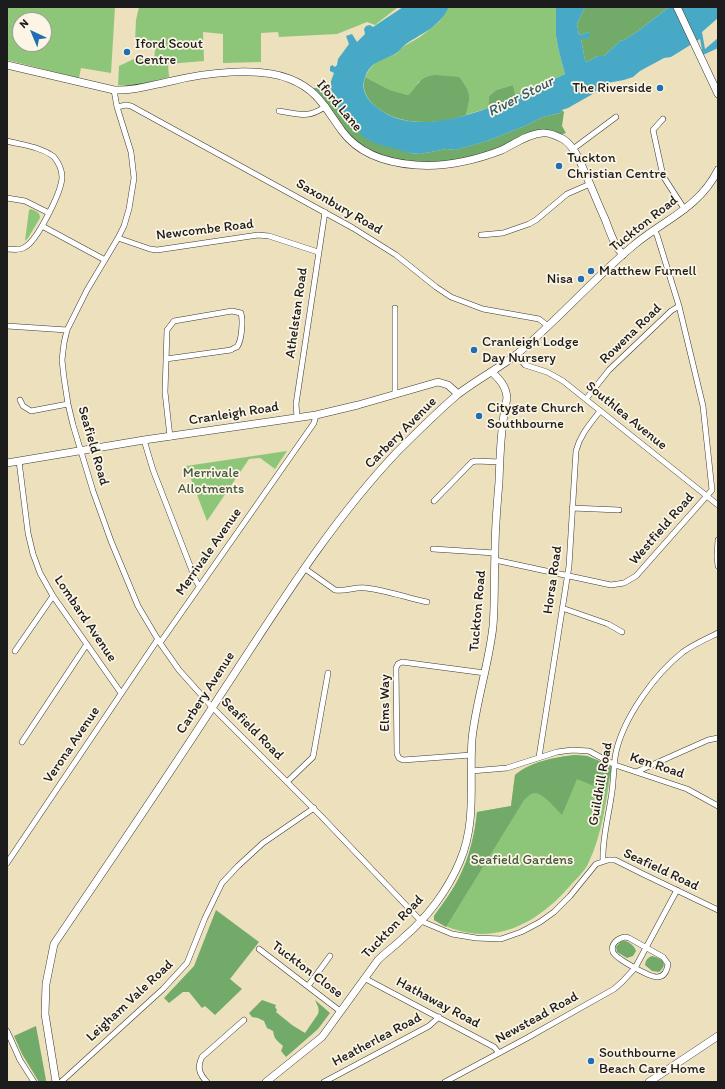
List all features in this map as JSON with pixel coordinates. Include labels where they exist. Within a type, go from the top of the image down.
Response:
[{"type":"street","points":[[677,7],[718,94]]},
{"type":"street","name":"Iford Lane","points":[[7,65],[114,90],[134,89],[174,80],[233,72],[250,72],[289,78],[316,94],[326,106],[342,132],[358,147],[367,153],[397,163],[436,165],[466,160],[500,150],[534,135],[549,133],[565,140],[573,149],[590,184],[614,243],[623,255]]},
{"type":"street","name":"Seafield Road","points":[[114,90],[117,107],[131,152],[134,178],[129,209],[124,226],[118,238],[86,290],[67,330],[62,360],[68,404],[93,491],[110,541],[138,606],[178,670],[213,708],[314,808],[421,921],[452,934],[476,938],[501,939],[521,932],[540,922],[554,912],[583,881],[596,864],[608,860],[615,860],[718,910]]},
{"type":"street","name":"Saxonbury Road","points":[[117,107],[126,105],[131,106],[325,212],[396,255],[436,287],[451,296],[483,310],[539,319],[548,326]]},
{"type":"street","points":[[279,111],[310,115],[326,106]]},
{"type":"street","points":[[573,149],[616,117]]},
{"type":"street","points":[[664,119],[653,130],[663,176],[685,210]]},
{"type":"street","points":[[7,141],[48,153],[55,158],[62,176],[60,188],[49,213],[31,243],[20,250],[7,249]]},
{"type":"street","name":"Tuckton Road","points":[[266,1082],[322,1037],[378,960],[388,950],[403,939],[421,921],[442,893],[460,862],[466,845],[470,827],[471,756],[473,734],[493,626],[500,462],[506,391],[504,385],[492,372],[516,354],[548,326],[623,255],[654,230],[685,210],[707,188],[718,170]]},
{"type":"street","points":[[481,235],[503,233],[529,224],[567,194],[590,184]]},
{"type":"street","points":[[7,198],[25,201],[49,213]]},
{"type":"street","name":"Athelstan Road","points":[[297,417],[296,404],[325,212]]},
{"type":"street","points":[[42,226],[105,260]]},
{"type":"street","points":[[654,230],[657,235],[679,306],[703,406],[712,490],[707,496]]},
{"type":"street","name":"Newcombe Road","points":[[118,238],[157,250],[258,235],[269,236],[318,252]]},
{"type":"street","name":"Rowena Road","points":[[586,399],[609,370],[671,311],[679,306]]},
{"type":"street","points":[[395,308],[395,394]]},
{"type":"street","points":[[166,359],[231,350],[236,347],[240,341],[243,321],[241,313],[232,311],[174,321],[167,330],[166,359],[165,392],[170,437]]},
{"type":"street","points":[[7,326],[67,330]]},
{"type":"street","name":"Southlea Avenue","points":[[516,354],[525,365],[551,374],[586,399],[718,505]]},
{"type":"street","name":"Carbery Avenue","points":[[56,1082],[45,1014],[46,984],[54,944],[213,708],[304,568],[338,522],[378,473],[415,434],[458,394],[492,372]]},
{"type":"street","name":"Cranleigh Road","points":[[7,463],[144,440],[316,415],[358,405],[438,382],[448,385],[458,394]]},
{"type":"street","points":[[20,400],[23,406],[31,411],[68,404]]},
{"type":"street","name":"Horsa Road","points":[[539,757],[568,575],[576,452],[578,443],[585,429],[600,411]]},
{"type":"street","name":"Merrivale Avenue","points":[[159,641],[314,423],[316,415]]},
{"type":"street","points":[[144,440],[153,470],[199,586]]},
{"type":"street","name":"Lombard Avenue","points":[[19,461],[28,533],[40,574],[52,596],[121,693]]},
{"type":"street","points":[[434,501],[472,462],[500,462]]},
{"type":"street","name":"Westfield Road","points":[[433,549],[495,556],[611,585],[624,583],[636,576],[707,496]]},
{"type":"street","points":[[572,508],[618,510]]},
{"type":"street","points":[[718,540],[718,566]]},
{"type":"street","points":[[304,568],[335,590],[341,591],[366,587],[427,602]]},
{"type":"street","points":[[15,651],[52,596]]},
{"type":"street","points":[[562,608],[608,624],[622,632]]},
{"type":"street","name":"Guildhill Road","points":[[603,861],[602,850],[612,794],[614,765],[618,744],[634,710],[652,684],[675,659],[694,645],[718,633]]},
{"type":"street","name":"Verona Avenue","points":[[7,864],[121,693],[159,641]]},
{"type":"street","points":[[22,742],[87,644]]},
{"type":"street","name":"Elms Way","points":[[471,756],[403,760],[399,758],[397,754],[396,668],[398,664],[402,662],[485,673]]},
{"type":"street","points":[[287,782],[313,757],[328,672]]},
{"type":"street","points":[[636,772],[708,740],[718,738]]},
{"type":"street","name":"Ken Road","points":[[471,771],[507,768],[539,757],[572,750],[590,751],[614,765],[687,789],[718,806]]},
{"type":"street","name":"Leigham Vale Road","points":[[61,1082],[163,989],[187,963],[205,918],[222,883],[263,843],[314,808]]},
{"type":"street","name":"Newstead Road","points":[[446,1082],[614,989],[634,968],[677,890]]},
{"type":"street","points":[[625,937],[646,947],[664,957],[667,961],[668,968],[666,972],[659,977],[655,977],[634,968],[616,956],[613,952],[615,942],[619,938],[625,937]]},
{"type":"street","name":"Tuckton Close","points":[[259,949],[340,1011]]},
{"type":"street","points":[[308,986],[330,956]]},
{"type":"street","name":"Hathaway Road","points":[[364,978],[494,1047],[499,1053]]},
{"type":"street","name":"Heatherlea Road","points":[[324,1082],[429,1026],[440,1018]]},
{"type":"street","points":[[207,1082],[199,1071],[199,1064],[202,1057],[244,1020]]},
{"type":"street","points":[[7,1031],[20,1060],[34,1082]]},
{"type":"street","points":[[649,1082],[718,1036]]},
{"type":"green space","points":[[7,7],[115,7],[111,73],[81,68],[79,78],[7,60]]},
{"type":"green space","points":[[139,7],[398,7],[375,25],[367,22],[337,34],[279,37],[278,32],[261,33],[261,62],[223,63],[223,34],[203,32],[204,61],[168,64],[169,77],[134,86],[118,85],[119,66],[136,58],[154,59],[156,42],[135,42],[136,20]]},
{"type":"green space","points":[[449,7],[556,7],[556,36],[565,74],[516,97],[513,85],[496,90],[489,96],[488,108],[466,115],[469,101],[419,81],[414,90],[408,95],[390,90],[365,77],[377,61],[396,54],[404,46],[420,37],[439,22]]},
{"type":"green space","points":[[585,7],[669,7],[638,31],[620,41],[604,56],[598,56],[587,62],[585,60],[581,39],[589,32],[579,35],[577,24]]},
{"type":"green space","points":[[435,75],[459,77],[466,87],[469,95],[466,115],[443,121],[430,122],[418,122],[393,117],[382,111],[370,101],[364,88],[365,77],[390,90],[408,95],[421,80]]},
{"type":"green space","points":[[513,85],[516,97],[488,108],[489,96],[496,90]]},
{"type":"green space","points":[[331,86],[335,104],[341,113],[358,131],[410,153],[420,154],[447,149],[455,150],[490,140],[543,117],[560,113],[562,110],[564,112],[562,126],[566,133],[557,136],[542,133],[500,150],[436,165],[397,163],[357,147],[308,89]]},
{"type":"green space","points":[[31,209],[38,213],[40,218],[25,241],[29,210]]},
{"type":"green space","name":"Merrivale Allotments","points":[[287,451],[275,469],[260,458],[249,459],[207,521],[186,466]]},
{"type":"green space","name":"Seafield Gardens","points":[[575,755],[587,756],[612,766],[601,828],[588,864],[582,873],[540,914],[507,930],[490,934],[472,933],[453,929],[434,920],[434,916],[454,887],[466,862],[472,841],[477,812],[511,806],[515,775],[521,770],[535,763]]},
{"type":"green space","points":[[575,755],[587,756],[612,766],[606,791],[577,779],[562,815],[542,796],[535,793],[530,794],[524,800],[446,927],[434,920],[434,916],[454,887],[466,862],[472,841],[477,812],[511,806],[515,775],[521,770],[535,763]]},
{"type":"green space","points":[[216,910],[259,942],[230,979],[242,989],[215,1015],[205,1006],[202,1008],[189,992],[183,992],[169,1003],[164,998],[194,966]]},
{"type":"green space","points":[[621,941],[628,942],[634,947],[636,951],[633,956],[627,958],[617,952],[616,947]]},
{"type":"green space","points":[[652,956],[659,958],[664,964],[659,972],[652,971],[645,965],[647,959]]},
{"type":"green space","points":[[262,1000],[276,1005],[276,1012],[305,1033],[319,1012],[315,1000],[330,1013],[318,1029],[286,1057],[281,1051],[283,1046],[275,1038],[273,1031],[267,1028],[264,1021],[252,1017],[249,1013]]},
{"type":"green space","points":[[36,1026],[46,1080],[45,1082],[39,1082],[22,1054],[14,1036]]},
{"type":"water","name":"River Stour","points":[[403,7],[449,7],[440,20],[430,29],[406,44],[396,53],[377,62],[370,68],[363,84],[366,95],[373,104],[393,117],[416,122],[442,121],[469,114],[496,105],[565,74],[556,36],[556,7],[585,7],[577,24],[579,35],[589,32],[590,38],[581,39],[585,60],[587,62],[598,56],[604,56],[620,41],[638,31],[669,7],[718,7],[718,18],[702,32],[705,49],[718,38],[718,48],[703,55],[700,39],[671,57],[664,58],[640,71],[633,77],[607,83],[591,95],[562,110],[560,113],[543,117],[490,140],[455,150],[447,149],[420,154],[410,153],[377,144],[365,138],[358,131],[341,113],[335,104],[331,86],[334,73],[330,71],[330,67],[332,65],[335,67],[337,65],[338,59],[349,44],[346,36],[352,34],[357,42],[365,34],[364,29],[366,26],[370,25],[373,27]]},
{"type":"place","name":"Iford Scout Centre","points":[[127,52]]},
{"type":"place","name":"The Riverside","points":[[660,88]]},
{"type":"place","name":"Tuckton Christian Centre","points":[[559,166]]},
{"type":"place","name":"Matthew Furnell","points":[[591,271]]},
{"type":"place","name":"Nisa","points":[[581,279]]},
{"type":"place","name":"Cranleigh Lodge Day Nursery","points":[[474,350]]},
{"type":"place","name":"Citygate Church Southbourne","points":[[479,416]]},
{"type":"place","name":"Southbourne Beach Care Home","points":[[591,1061]]}]
